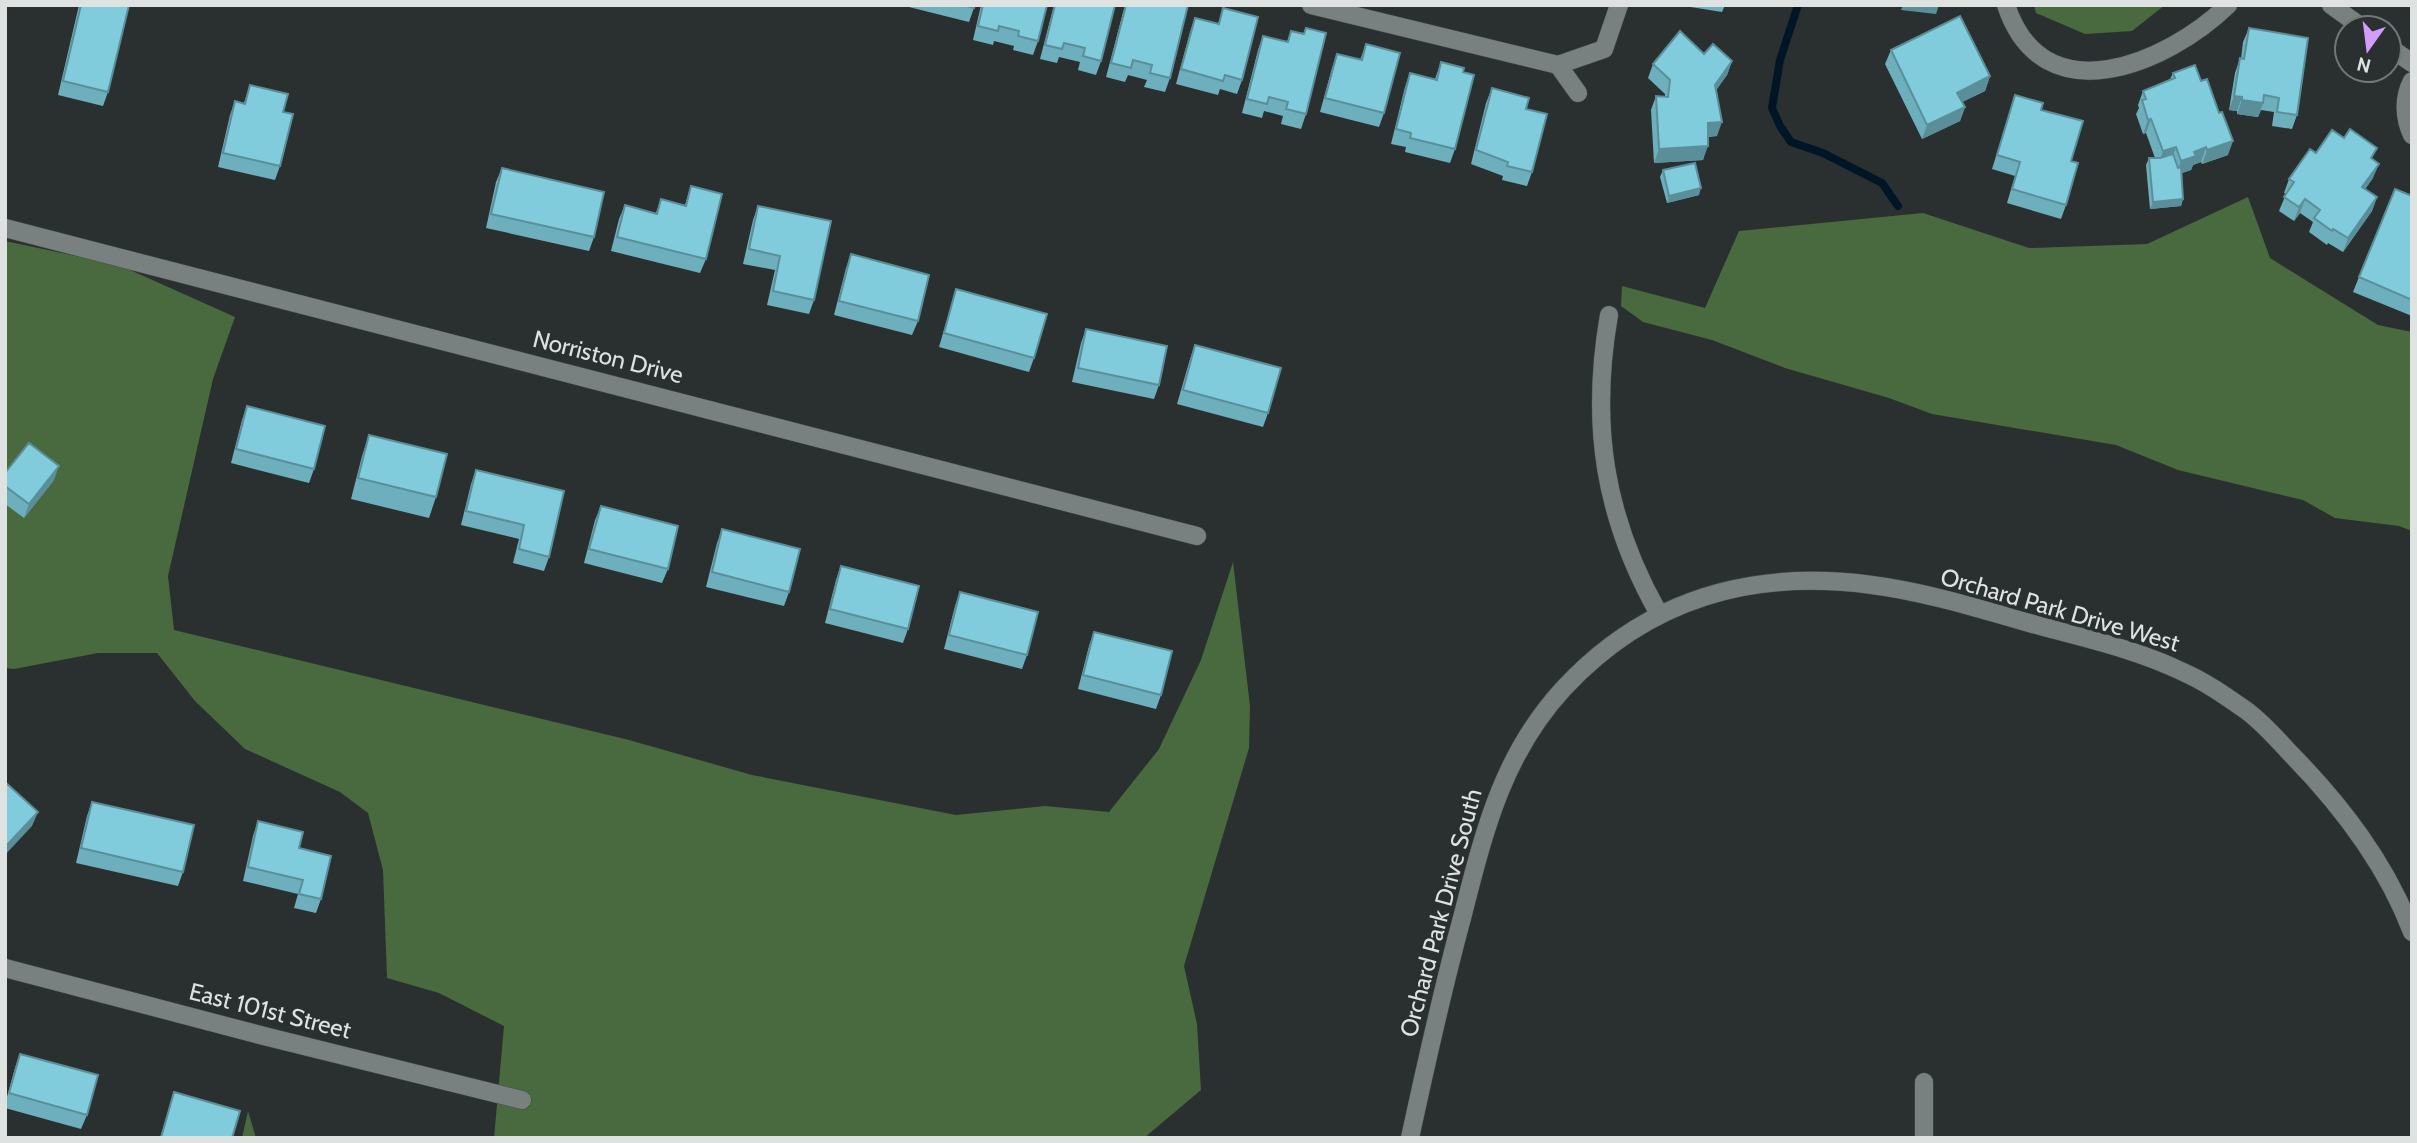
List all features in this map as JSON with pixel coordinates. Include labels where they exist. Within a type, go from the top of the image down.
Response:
[{"type":"street","points":[[1311,5],[1558,65],[1604,49],[1619,5]]},
{"type":"street","points":[[2006,5],[2015,27],[2035,53],[2059,67],[2090,71],[2109,69],[2159,53],[2202,28],[2228,5]]},
{"type":"street","points":[[1558,65],[1578,93]]},
{"type":"street","points":[[2412,81],[2405,105],[2412,135]]},
{"type":"street","name":"Norriston Drive","points":[[5,228],[1197,536]]},
{"type":"street","points":[[1609,315],[1600,387],[1603,453],[1609,488],[1627,548],[1645,590],[1659,614]]},
{"type":"street","name":"Orchard Park Drive West","points":[[1659,614],[1725,590],[1760,584],[1818,581],[1874,585],[1990,612],[2096,641],[2183,672],[2209,685],[2251,714],[2310,774],[2345,815],[2391,883],[2412,932]]},
{"type":"street","name":"Orchard Park Drive South","points":[[1410,1138],[1445,984],[1481,845],[1491,810],[1508,769],[1541,716],[1568,684],[1603,653],[1659,614]]},
{"type":"street","name":"East 101st Street","points":[[5,968],[522,1100]]},
{"type":"street","points":[[1924,1082],[1924,1138]]},
{"type":"green space","points":[[2034,5],[2165,5],[2132,31],[2085,34],[2036,13]]},
{"type":"green space","points":[[2248,197],[2270,258],[2378,325],[2412,332],[2412,531],[2399,526],[2335,518],[2303,500],[2178,470],[2116,445],[1932,414],[1889,398],[1785,368],[1712,340],[1643,322],[1621,306],[1622,286],[1705,308],[1739,231],[1923,213],[2029,248],[2147,244]]},
{"type":"green space","points":[[5,241],[119,265],[235,317],[213,379],[168,576],[174,630],[629,740],[752,775],[956,815],[1045,806],[1109,812],[1159,749],[1201,660],[1233,562],[1250,706],[1249,748],[1184,966],[1197,1024],[1201,1090],[1144,1138],[494,1138],[504,1026],[439,993],[387,978],[383,870],[368,813],[340,792],[245,749],[195,701],[157,653],[98,653],[14,669],[5,668]]},
{"type":"green space","points":[[248,1111],[256,1138],[242,1138]]},
{"type":"building","points":[[81,5],[129,5],[108,92],[63,81]]},
{"type":"building","points":[[983,5],[1047,5],[1038,41],[1018,36],[1019,31],[999,26],[998,31],[978,26]]},
{"type":"building","points":[[1055,5],[1115,5],[1101,61],[1083,56],[1085,48],[1064,43],[1062,49],[1045,45]]},
{"type":"building","points":[[1126,5],[1188,5],[1170,78],[1150,73],[1152,65],[1133,60],[1131,68],[1111,63]]},
{"type":"building","points":[[1223,8],[1258,17],[1242,80],[1225,75],[1223,81],[1181,69],[1195,18],[1219,24]]},
{"type":"building","points":[[1960,16],[1990,76],[1957,93],[1965,107],[1927,125],[1891,50]]},
{"type":"building","points":[[1306,28],[1326,33],[1306,114],[1286,109],[1288,102],[1269,97],[1267,104],[1247,99],[1263,36],[1288,42],[1291,31],[1304,34]]},
{"type":"building","points":[[2249,28],[2308,38],[2297,115],[2277,112],[2279,98],[2264,95],[2263,103],[2234,96],[2240,58],[2244,59]]},
{"type":"building","points":[[1680,31],[1704,54],[1713,44],[1732,61],[1715,85],[1722,122],[1708,123],[1708,146],[1659,149],[1656,96],[1668,97],[1670,80],[1653,64]]},
{"type":"building","points":[[1366,44],[1400,53],[1384,113],[1325,98],[1337,54],[1362,60]]},
{"type":"building","points":[[1441,62],[1464,68],[1463,72],[1474,75],[1455,149],[1410,138],[1411,133],[1396,129],[1410,73],[1437,80]]},
{"type":"building","points":[[2195,65],[2201,81],[2207,79],[2233,141],[2207,150],[2206,147],[2194,152],[2196,156],[2181,161],[2176,147],[2163,151],[2151,119],[2148,120],[2142,100],[2146,99],[2143,91],[2175,78],[2173,73]]},
{"type":"building","points":[[250,85],[288,94],[283,112],[293,114],[280,166],[223,153],[235,101],[245,104]]},
{"type":"building","points":[[1492,88],[1529,98],[1526,109],[1547,114],[1532,172],[1507,166],[1508,162],[1476,150]]},
{"type":"building","points":[[2015,95],[2043,103],[2041,110],[2083,121],[2071,161],[2078,163],[2066,205],[2012,189],[2020,162],[1997,155]]},
{"type":"building","points":[[2350,129],[2377,148],[2371,158],[2379,164],[2362,187],[2377,197],[2348,238],[2314,218],[2320,210],[2305,199],[2299,207],[2284,197],[2294,182],[2289,179],[2310,149],[2316,153],[2332,130],[2344,138]]},
{"type":"building","points":[[2173,154],[2178,168],[2181,167],[2183,199],[2153,202],[2149,158]]},
{"type":"building","points":[[1695,163],[1701,188],[1669,196],[1663,170]]},
{"type":"building","points":[[502,168],[604,192],[594,237],[491,214]]},
{"type":"building","points":[[691,186],[722,194],[706,259],[617,237],[625,205],[657,214],[661,199],[686,206]]},
{"type":"building","points":[[2395,189],[2412,196],[2412,300],[2359,277]]},
{"type":"building","points":[[758,206],[831,221],[814,300],[773,291],[780,256],[749,249]]},
{"type":"building","points":[[851,254],[929,275],[918,321],[839,301]]},
{"type":"building","points":[[956,289],[1047,314],[1034,358],[944,333]]},
{"type":"building","points":[[1086,329],[1167,346],[1159,385],[1078,368]]},
{"type":"building","points":[[1195,345],[1281,368],[1268,413],[1183,390]]},
{"type":"building","points":[[247,406],[325,426],[314,469],[236,449]]},
{"type":"building","points":[[369,435],[447,454],[436,497],[358,478]]},
{"type":"building","points":[[29,443],[59,466],[29,504],[5,486],[5,473]]},
{"type":"building","points":[[476,470],[564,491],[549,557],[519,549],[524,525],[466,511]]},
{"type":"building","points":[[601,506],[678,526],[668,569],[589,549]]},
{"type":"building","points":[[722,529],[800,549],[789,592],[712,572]]},
{"type":"building","points":[[841,566],[919,586],[908,629],[830,609]]},
{"type":"building","points":[[960,592],[1038,612],[1027,655],[949,635]]},
{"type":"building","points":[[1094,632],[1172,651],[1161,695],[1083,675]]},
{"type":"building","points":[[5,782],[38,812],[5,847]]},
{"type":"building","points":[[92,802],[194,825],[183,872],[81,848]]},
{"type":"building","points":[[258,821],[303,832],[299,848],[331,856],[321,899],[299,894],[303,880],[248,867]]},
{"type":"building","points":[[20,1054],[98,1075],[87,1115],[9,1093]]},
{"type":"building","points":[[174,1092],[240,1111],[232,1138],[161,1138]]},
{"type":"waterway","points":[[1798,5],[1780,60],[1772,108],[1780,126],[1791,142],[1823,153],[1882,183],[1898,206]]}]
